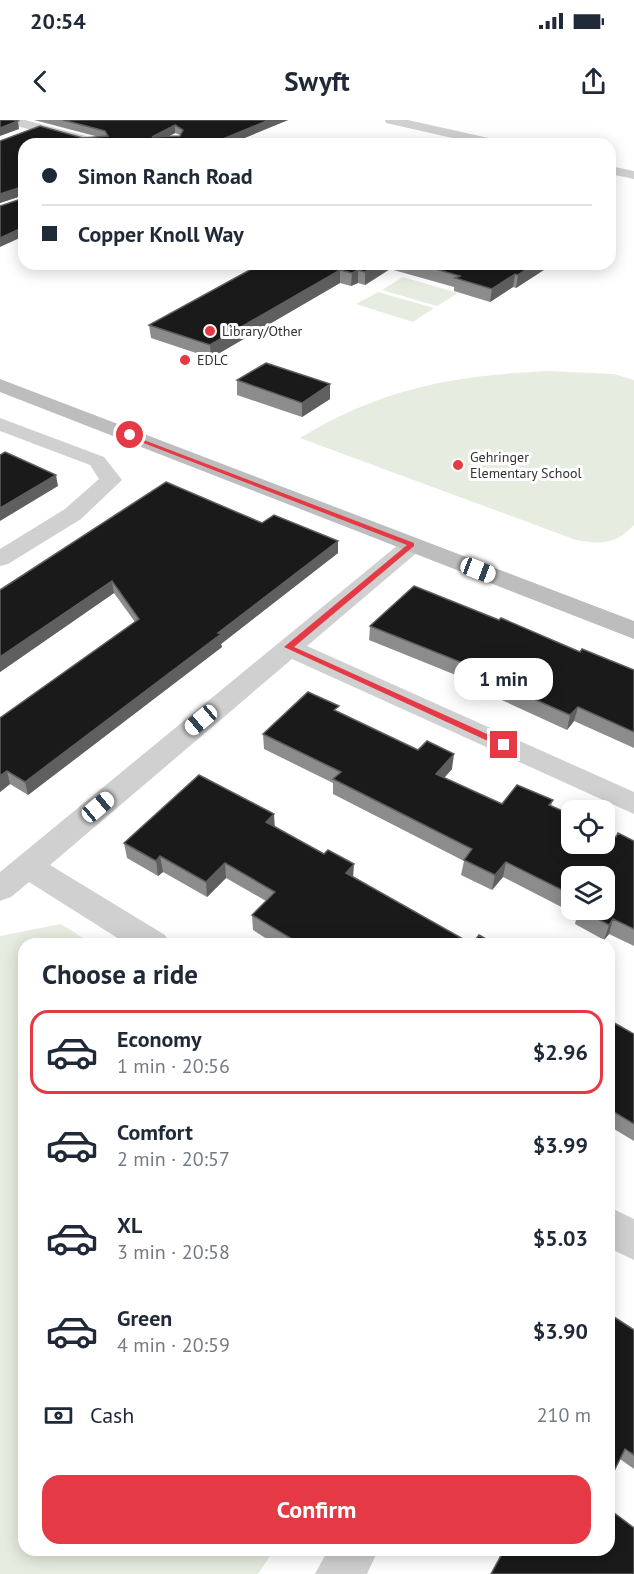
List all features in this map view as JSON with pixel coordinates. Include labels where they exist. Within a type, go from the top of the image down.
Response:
[{"type":"street","points":[[10,120],[76,138]]},
{"type":"street","points":[[391,120],[470,138]]},
{"type":"street","points":[[20,136],[41,129]]},
{"type":"street","points":[[616,171],[634,175]]},
{"type":"street","points":[[0,385],[634,631]]},
{"type":"street","points":[[0,424],[97,461],[111,480],[73,514],[0,559]]},
{"type":"street","points":[[0,889],[412,545]]},
{"type":"street","points":[[288,647],[634,804]]},
{"type":"street","points":[[28,866],[144,938]]},
{"type":"street","points":[[615,1230],[634,1241]]},
{"type":"street","points":[[339,1574],[351,1556]]},
{"type":"shaded area","points":[[403,277],[458,293],[437,306],[382,290]]},
{"type":"shaded area","points":[[378,292],[434,308],[413,322],[356,304]]},
{"type":"shaded area","points":[[546,371],[614,374],[634,380],[634,525],[614,540],[593,542],[576,540],[300,438],[360,407],[418,388],[448,381]]},
{"type":"shaded area","points":[[61,924],[83,938],[18,938],[18,1556],[270,1556],[258,1574],[0,1574],[0,936]]},
{"type":"building","points":[[0,120],[13,120],[18,121],[0,128]]},
{"type":"building","points":[[63,120],[269,120],[225,138],[83,138],[108,136],[105,131]],"holes":[[[175,125],[183,130],[180,136],[152,137]]]},
{"type":"building","points":[[40,126],[83,138],[18,138],[18,188],[0,194],[0,141]]},
{"type":"building","points":[[18,200],[18,230],[0,238],[0,206]]},
{"type":"building","points":[[250,270],[340,270],[210,345],[149,325]]},
{"type":"building","points":[[340,270],[358,270],[352,273]]},
{"type":"building","points":[[439,270],[526,270],[492,289],[455,278],[460,276]]},
{"type":"building","points":[[266,363],[330,384],[302,403],[237,380]]},
{"type":"building","points":[[5,452],[56,475],[0,508],[0,455]]},
{"type":"building","points":[[166,482],[262,523],[274,515],[338,541],[218,633],[221,634],[25,782],[7,771],[0,776],[0,718],[139,619],[112,581],[0,657],[0,590]]},
{"type":"building","points":[[414,586],[499,620],[501,618],[580,652],[582,649],[634,670],[634,732],[578,707],[570,715],[484,677],[488,673],[370,626]]},
{"type":"building","points":[[308,692],[339,706],[334,710],[418,750],[427,741],[454,754],[436,774],[502,804],[517,785],[553,800],[549,805],[561,810],[561,854],[615,854],[615,836],[618,833],[634,841],[634,929],[615,920],[615,866],[561,866],[561,890],[506,862],[495,875],[464,860],[472,849],[333,779],[341,772],[263,734]]},
{"type":"building","points":[[199,775],[274,814],[266,822],[324,854],[328,850],[354,864],[346,873],[461,938],[290,938],[252,915],[275,892],[225,863],[206,882],[160,856],[156,861],[124,843]]},
{"type":"building","points":[[600,920],[612,920],[609,925]]},
{"type":"building","points":[[615,1023],[634,1034],[634,1124],[615,1113]]},
{"type":"building","points":[[615,1318],[634,1330],[634,1455],[625,1449],[615,1469]]},
{"type":"building","points":[[615,1514],[634,1528],[634,1574],[491,1574],[501,1556],[615,1556]]},
{"type":"place","name":"Library/Other","points":[[210,331]]},
{"type":"place","name":"EDLC","points":[[185,360]]},
{"type":"place","name":"Gehringer Elementary School","points":[[458,465]]},
{"type":"route","points":[[130,435],[412,545],[288,647],[504,745]]}]
